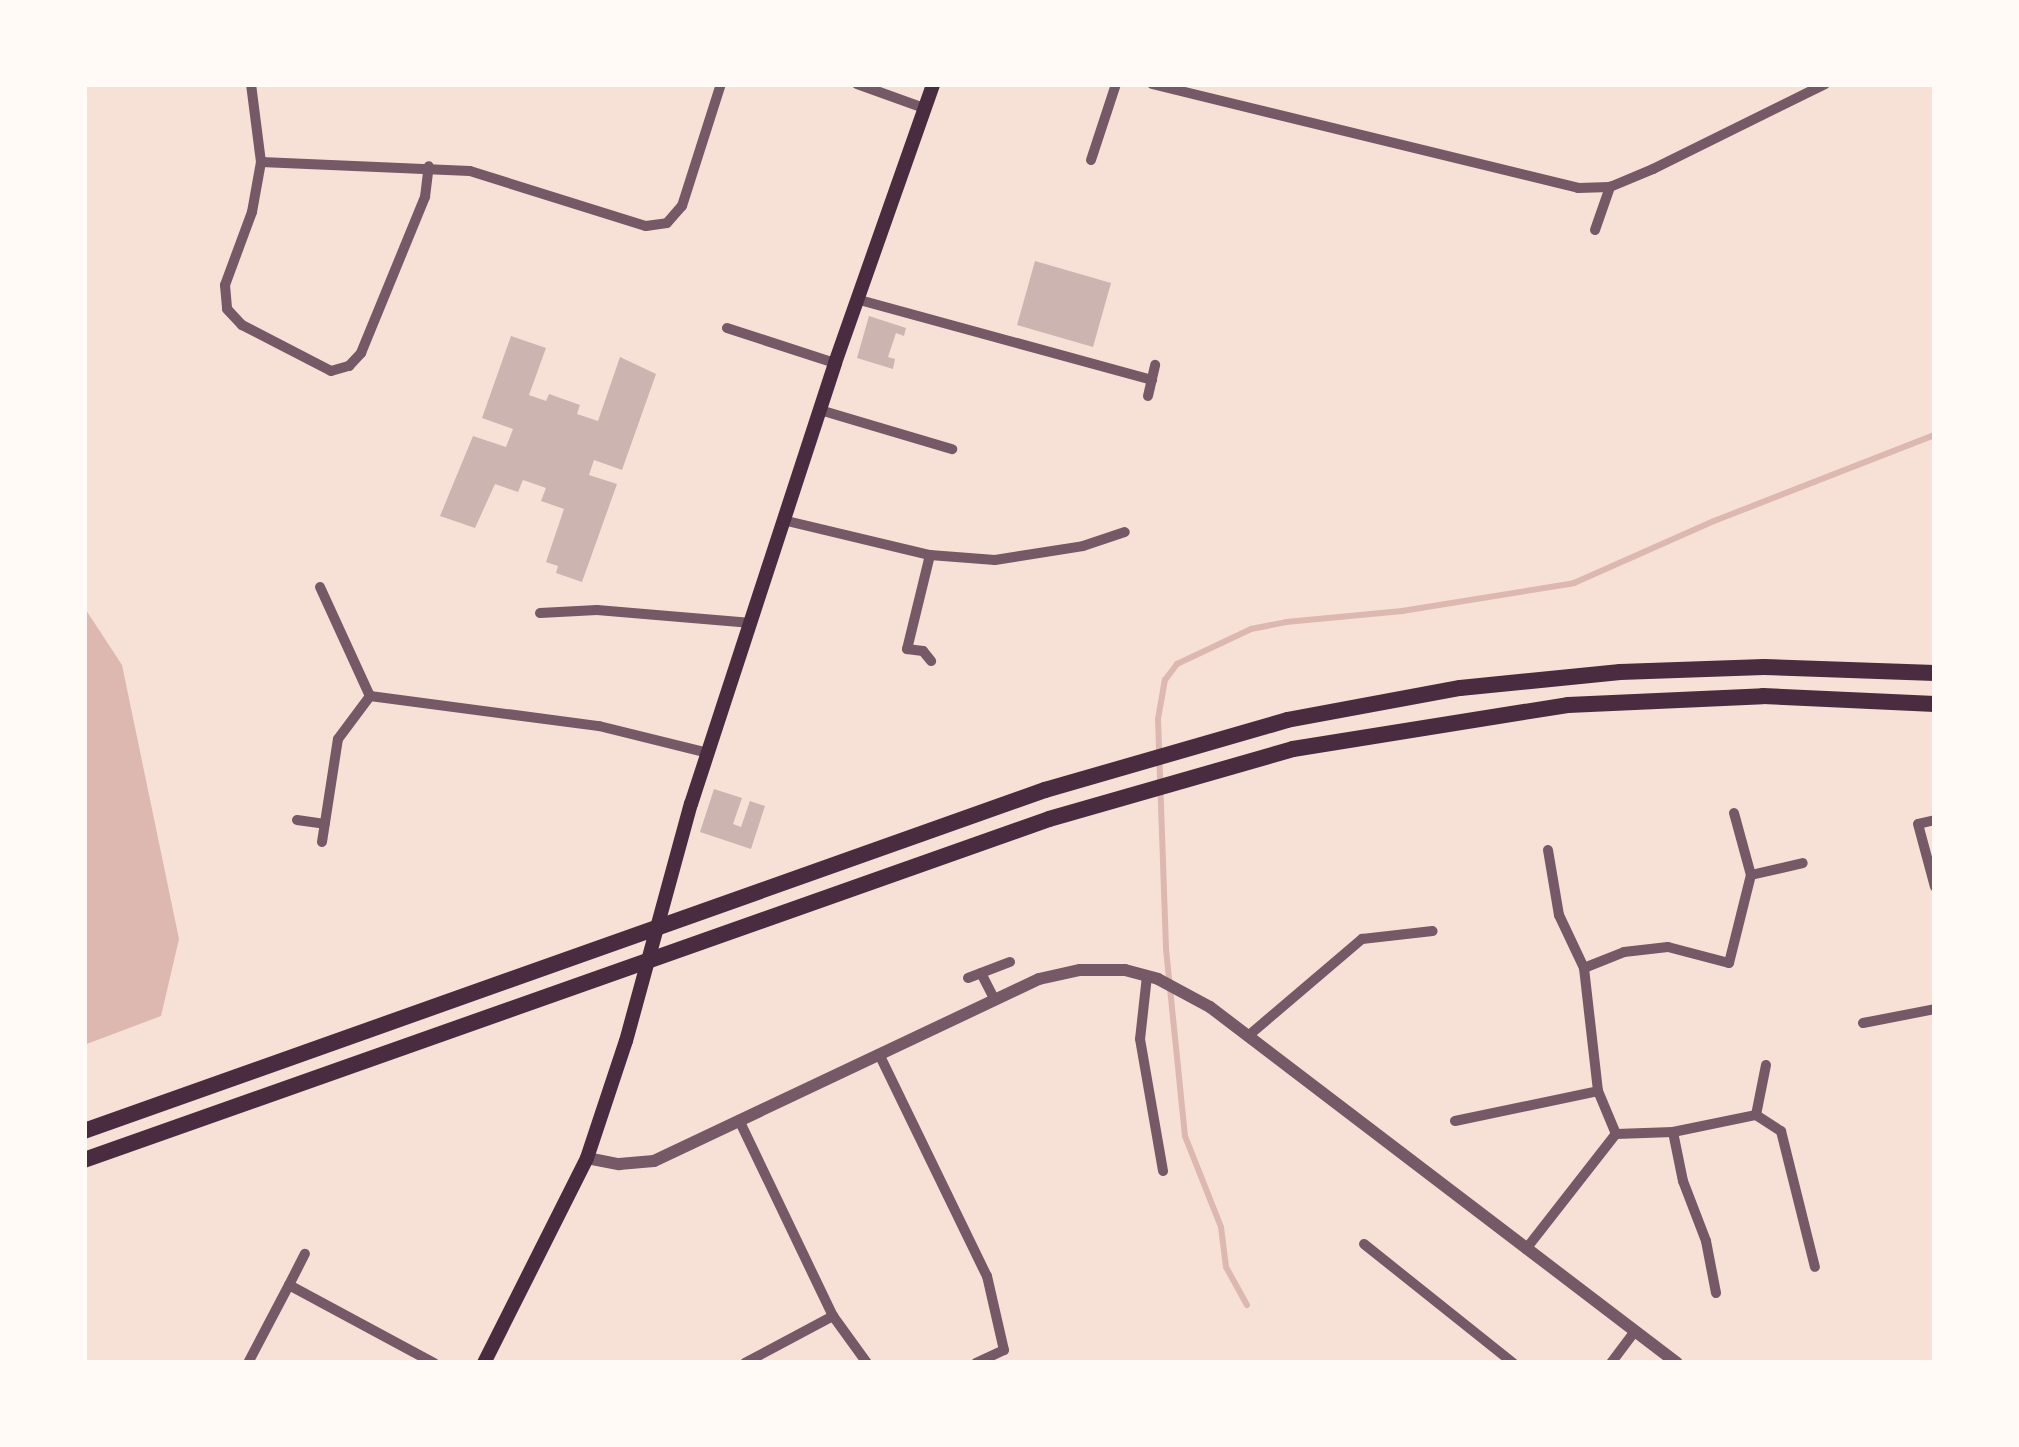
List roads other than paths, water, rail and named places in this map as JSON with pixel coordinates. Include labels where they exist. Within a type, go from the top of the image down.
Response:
[{"type":"highway","points":[[84,1131],[1198,742],[1383,701],[1554,677],[1713,667],[1935,674]]},
{"type":"highway","points":[[84,1160],[1131,792],[1200,772],[1390,730],[1568,705],[1740,696],[1935,704]]},
{"type":"main road","points":[[490,1361],[587,1158],[708,753],[856,299],[933,84]]},
{"type":"street","points":[[251,84],[260,161],[252,212],[225,285],[227,309],[242,326],[331,371],[349,365],[362,353],[425,196],[429,166]]},
{"type":"street","points":[[260,161],[470,171],[657,226],[682,206],[721,84]]},
{"type":"street","points":[[857,84],[924,108]]},
{"type":"street","points":[[1091,160],[1116,84]]},
{"type":"street","points":[[1152,84],[1541,183],[1610,187],[1704,148],[1825,84]]},
{"type":"street","points":[[1213,98],[1217,84]]},
{"type":"street","points":[[1595,230],[1610,187]]},
{"type":"street","points":[[856,299],[1151,380]]},
{"type":"street","points":[[728,328],[835,362]]},
{"type":"street","points":[[1148,396],[1155,364]]},
{"type":"street","points":[[820,410],[952,449]]},
{"type":"street","points":[[787,521],[930,555],[995,560],[1083,546],[1125,532]]},
{"type":"street","points":[[907,649],[930,555]]},
{"type":"street","points":[[320,587],[370,696]]},
{"type":"street","points":[[539,613],[597,610],[751,623]]},
{"type":"street","points":[[892,659],[907,649],[923,651],[931,661]]},
{"type":"street","points":[[370,696],[599,726],[708,753]]},
{"type":"street","points":[[322,842],[338,739],[370,696]]},
{"type":"street","points":[[1584,968],[1624,952],[1668,947],[1729,964],[1750,874],[1734,813]]},
{"type":"street","points":[[297,820],[325,824]]},
{"type":"street","points":[[1935,820],[1918,824],[1935,887]]},
{"type":"street","points":[[1548,850],[1559,915],[1584,968],[1598,1091],[1616,1133]]},
{"type":"street","points":[[1750,874],[1803,862]]},
{"type":"street","points":[[1248,1036],[1362,939],[1433,931]]},
{"type":"street","points":[[994,999],[975,975],[1010,962]]},
{"type":"street","points":[[587,1158],[619,1164],[654,1161],[1039,979],[1080,970],[1153,977],[1182,990],[1248,1036],[1677,1363]]},
{"type":"street","points":[[1153,977],[1140,1039],[1163,1171]]},
{"type":"street","points":[[1863,1023],[1935,1010]]},
{"type":"street","points":[[879,1054],[987,1276],[1005,1357],[976,1363]]},
{"type":"street","points":[[1756,1115],[1766,1065]]},
{"type":"street","points":[[1455,1121],[1598,1091]]},
{"type":"street","points":[[1616,1133],[1673,1132],[1756,1115],[1781,1131],[1816,1268]]},
{"type":"street","points":[[739,1120],[833,1316],[866,1363]]},
{"type":"street","points":[[1673,1132],[1683,1181],[1706,1241],[1716,1293]]},
{"type":"street","points":[[1526,1249],[1616,1133]]},
{"type":"street","points":[[1364,1244],[1513,1363]]},
{"type":"street","points":[[248,1363],[305,1254]]},
{"type":"street","points":[[289,1286],[434,1363]]},
{"type":"street","points":[[745,1363],[833,1316]]},
{"type":"street","points":[[1611,1363],[1635,1331]]},
{"type":"waterway","points":[[1247,1305],[1226,1267],[1221,1227],[1185,1136],[1166,948],[1158,719],[1165,680],[1177,664],[1251,629],[1574,583],[1714,521],[1935,435]]}]
